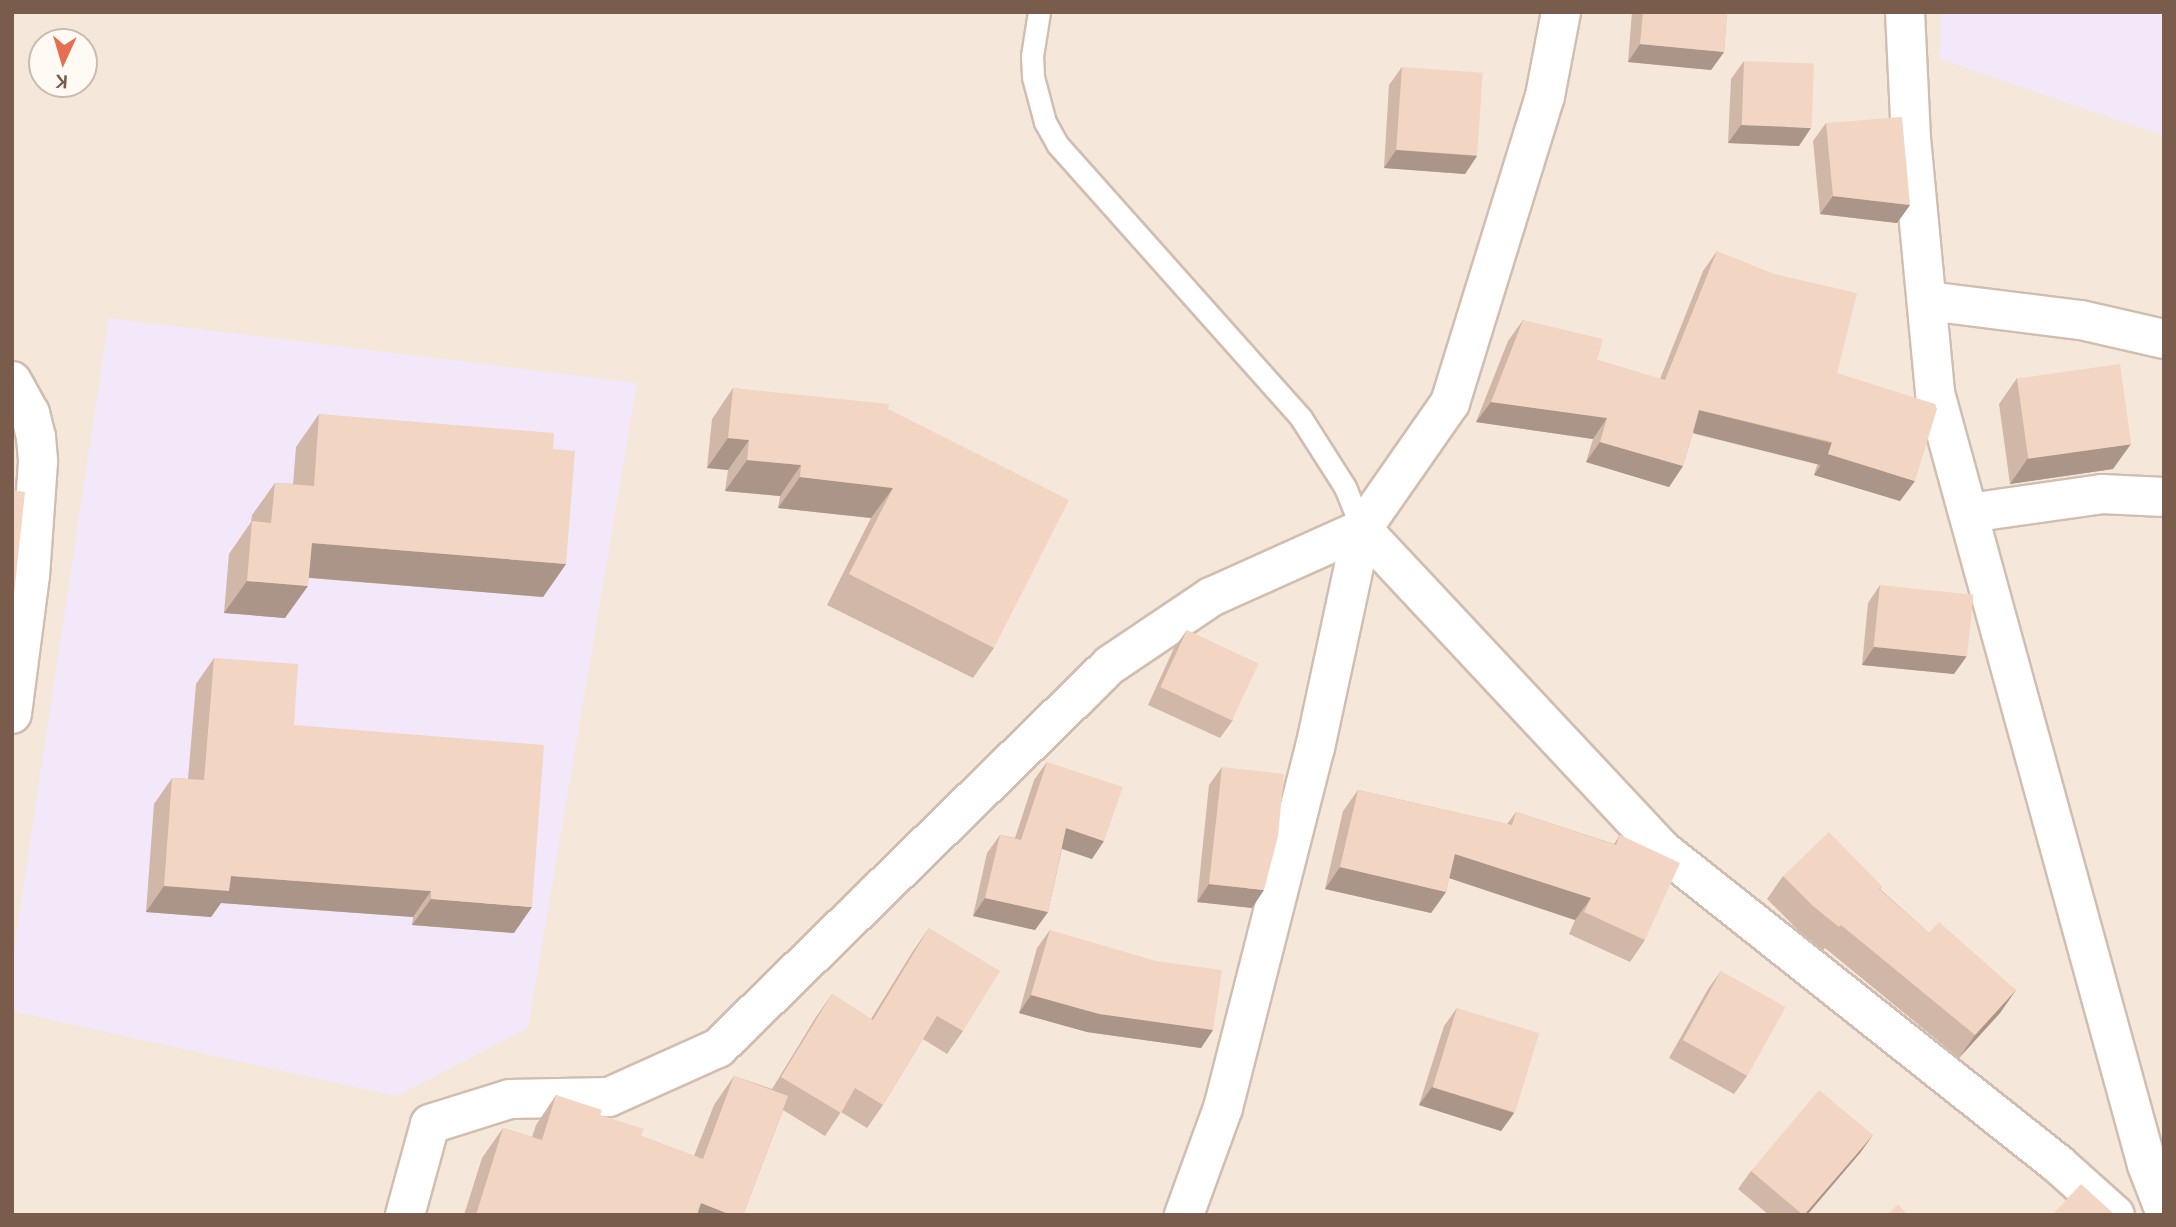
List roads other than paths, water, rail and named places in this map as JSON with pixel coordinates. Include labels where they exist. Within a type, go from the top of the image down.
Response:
[{"type":"street","points":[[1184,1215],[1223,1108],[1315,748],[1362,529],[1450,403],[1545,96],[1561,12]]},
{"type":"street","points":[[1905,12],[1911,138],[1936,393],[2147,1165],[2164,1209]]},
{"type":"street","points":[[1928,301],[2081,320],[2164,339]]},
{"type":"street","points":[[12,381],[30,413],[36,437],[37,462],[30,575],[12,714]]},
{"type":"street","points":[[1969,513],[2102,494],[2164,497]]},
{"type":"street","points":[[405,1215],[430,1124],[510,1099],[609,1097],[718,1048],[1110,665],[1211,597],[1362,529]]},
{"type":"street","points":[[1362,529],[1661,849],[2058,1164],[2115,1215]]},
{"type":"lane","points":[[1040,12],[1032,56],[1035,87],[1045,122],[1058,145],[1301,418],[1345,487],[1362,529]]}]
